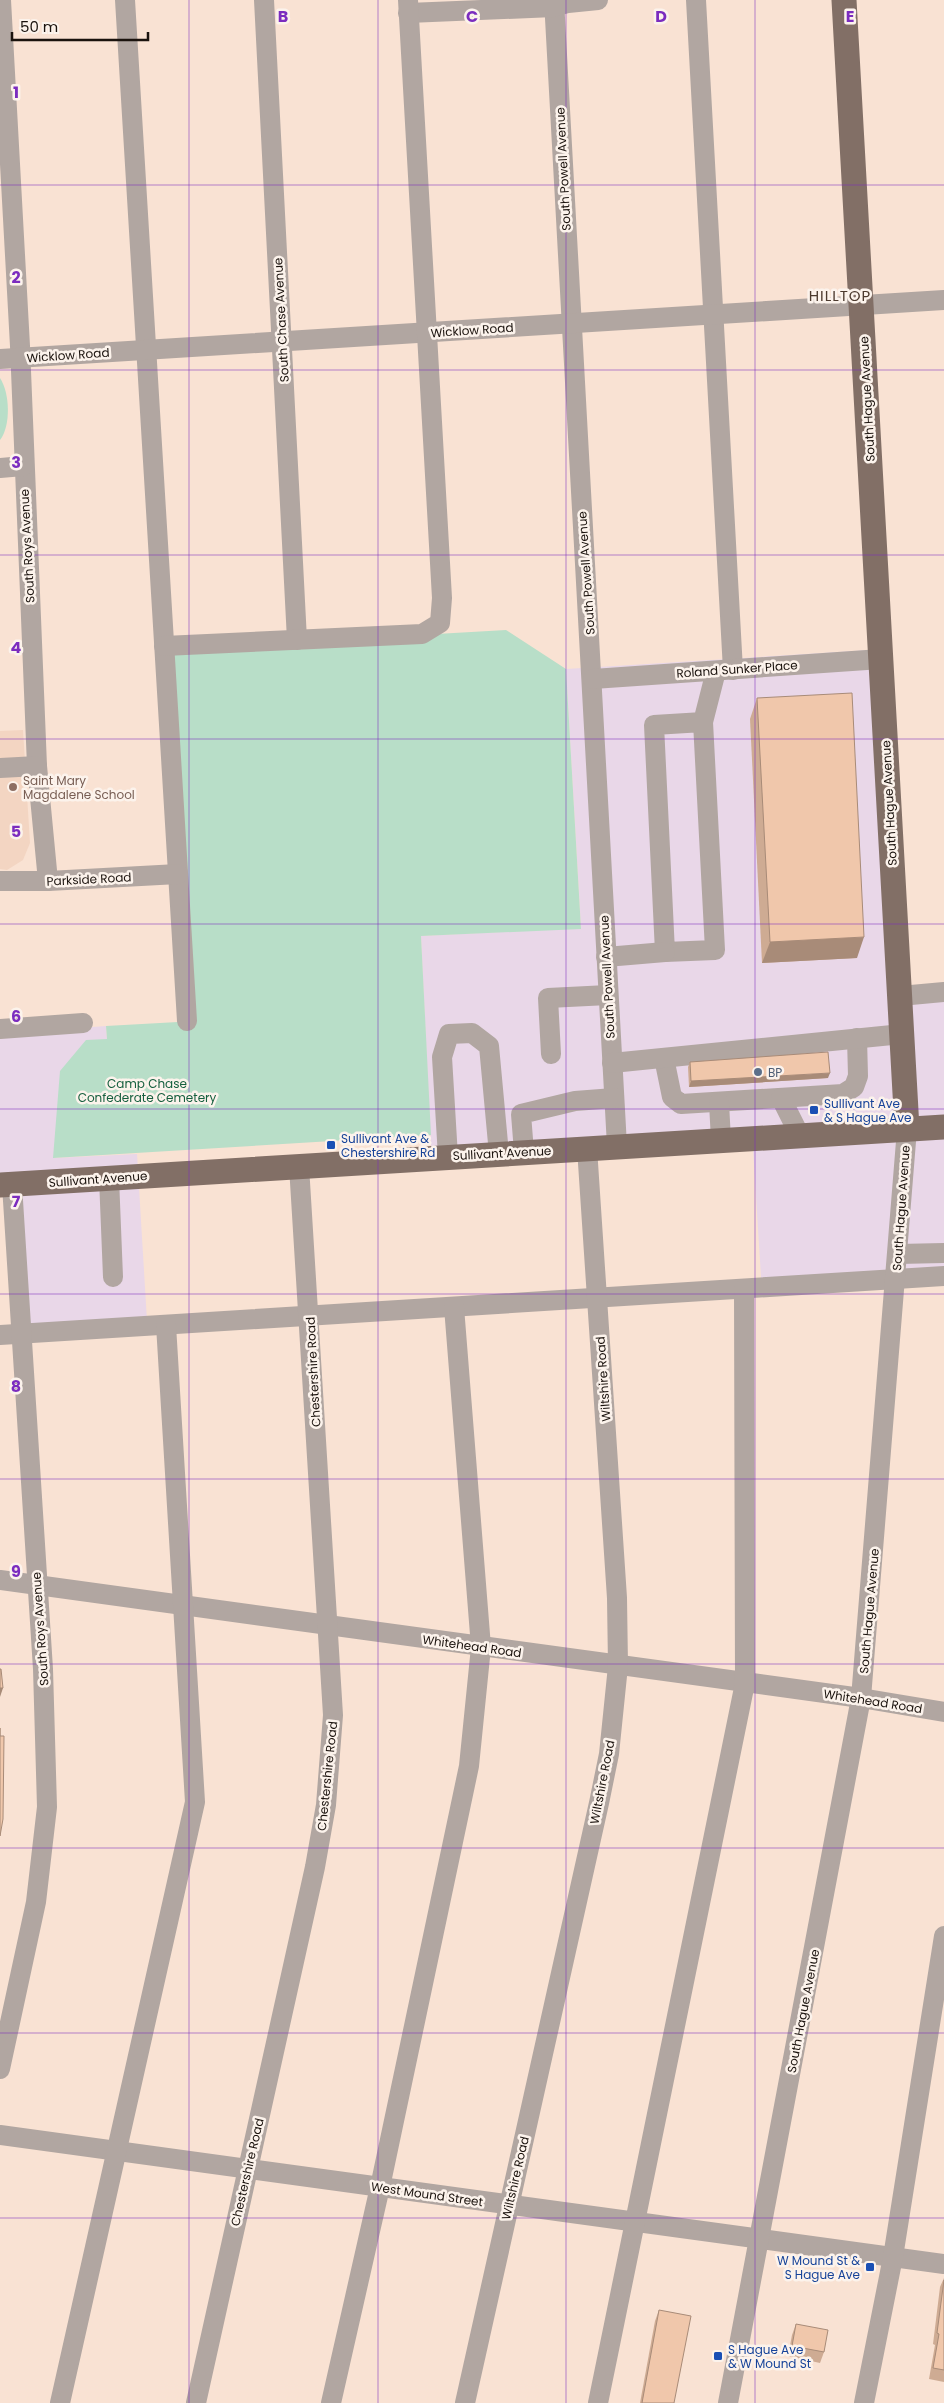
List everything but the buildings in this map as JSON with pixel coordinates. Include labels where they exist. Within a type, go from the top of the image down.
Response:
[{"type":"main road","name":"South Hague Avenue","points":[[844,0],[907,1129]]},
{"type":"main road","name":"Sullivant Avenue","points":[[6,1185],[944,1127]]},
{"type":"street","name":"South Roys Avenue","points":[[1,0],[10,359],[23,466],[37,766],[48,881]]},
{"type":"street","points":[[125,0],[187,1021]]},
{"type":"street","name":"South Chase Avenue","points":[[264,0],[298,640]]},
{"type":"street","points":[[164,646],[422,634],[440,622],[442,598],[408,7],[568,3],[598,0]]},
{"type":"street","points":[[606,957],[715,950],[702,722],[725,670],[713,315],[696,0]]},
{"type":"street","name":"South Powell Avenue","points":[[554,3],[571,324],[593,679],[617,1146]]},
{"type":"street","name":"Wicklow Road","points":[[10,359],[944,300]]},
{"type":"street","points":[[0,468],[23,466]]},
{"type":"street","name":"Roland Sunker Place","points":[[593,679],[881,659]]},
{"type":"street","points":[[665,952],[654,725],[702,722]]},
{"type":"street","points":[[0,768],[37,766]]},
{"type":"street","name":"Parkside Road","points":[[0,881],[48,881],[178,874]]},
{"type":"street","points":[[900,1000],[944,992]]},
{"type":"street","points":[[551,1054],[548,998],[608,995]]},
{"type":"street","points":[[900,1000],[944,1007]]},
{"type":"street","points":[[0,1029],[83,1023]]},
{"type":"street","points":[[448,1157],[442,1057],[449,1034],[472,1033],[489,1046],[499,1154]]},
{"type":"street","points":[[612,1064],[902,1034]]},
{"type":"street","points":[[664,1058],[672,1098],[682,1104],[843,1094],[854,1087],[858,1076],[858,1038]]},
{"type":"street","points":[[524,1152],[521,1114],[575,1100],[614,1098]]},
{"type":"street","points":[[781,1098],[800,1136]]},
{"type":"street","points":[[719,1103],[721,1140]]},
{"type":"street","name":"South Hague Avenue","points":[[728,2403],[862,1698],[907,1129]]},
{"type":"street","name":"Wiltshire Road","points":[[465,2403],[599,1803],[608,1754],[618,1666],[617,1598],[587,1148]]},
{"type":"street","name":"Chestershire Road","points":[[196,2403],[288,1993],[326,1805],[333,1714],[299,1166]]},
{"type":"street","points":[[109,1178],[114,1277]]},
{"type":"street","name":"South Roys Avenue","points":[[0,2069],[36,1902],[47,1807],[43,1669],[21,1333],[6,1185]]},
{"type":"street","points":[[898,1254],[944,1253]]},
{"type":"street","points":[[0,1335],[944,1276]]},
{"type":"street","points":[[598,2403],[745,1683],[744,1289]]},
{"type":"street","points":[[331,2403],[380,2187],[469,1766],[481,1647],[454,1307]]},
{"type":"street","points":[[60,2403],[195,1802],[166,1325]]},
{"type":"street","name":"Whitehead Road","points":[[0,1580],[862,1698],[944,1712]]},
{"type":"street","points":[[864,2403],[892,2257],[944,1936]]},
{"type":"street","name":"West Mound Street","points":[[0,2135],[944,2264]]},
{"type":"shaded area","points":[[886,649],[904,990],[944,987],[944,1278],[762,1293],[753,1148],[432,1169],[421,936],[581,928],[566,669]]},
{"type":"shaded area","name":"Saint Mary Magdalene School","points":[[23,730],[30,843],[23,860],[7,870],[0,869],[0,731]]},
{"type":"shaded area","points":[[106,1026],[107,1039],[54,1158],[137,1154],[147,1321],[26,1328],[20,1192],[0,1193],[0,1034]]},
{"type":"green space","points":[[0,378],[6,392],[8,409],[6,427],[0,440]]},
{"type":"green space","name":"Camp Chase Confederate Cemetery","points":[[506,630],[566,669],[581,929],[421,936],[431,1135],[53,1158],[60,1071],[86,1040],[107,1039],[106,1026],[178,1022],[160,650]]},
{"type":"place","name":"Saint Mary Magdalene School","points":[[13,787]]},
{"type":"place","name":"BP","points":[[758,1072]]},
{"type":"place","name":"Sullivant Ave & S Hague Ave","points":[[814,1110]]},
{"type":"place","name":"Sullivant Ave & Chestershire Rd","points":[[331,1145]]},
{"type":"place","name":"W Mound St & S Hague Ave","points":[[870,2267]]},
{"type":"place","name":"S Hague Ave & W Mound St","points":[[718,2356]]},
{"type":"district","name":"HILLTOP","points":[[840,295]]}]
